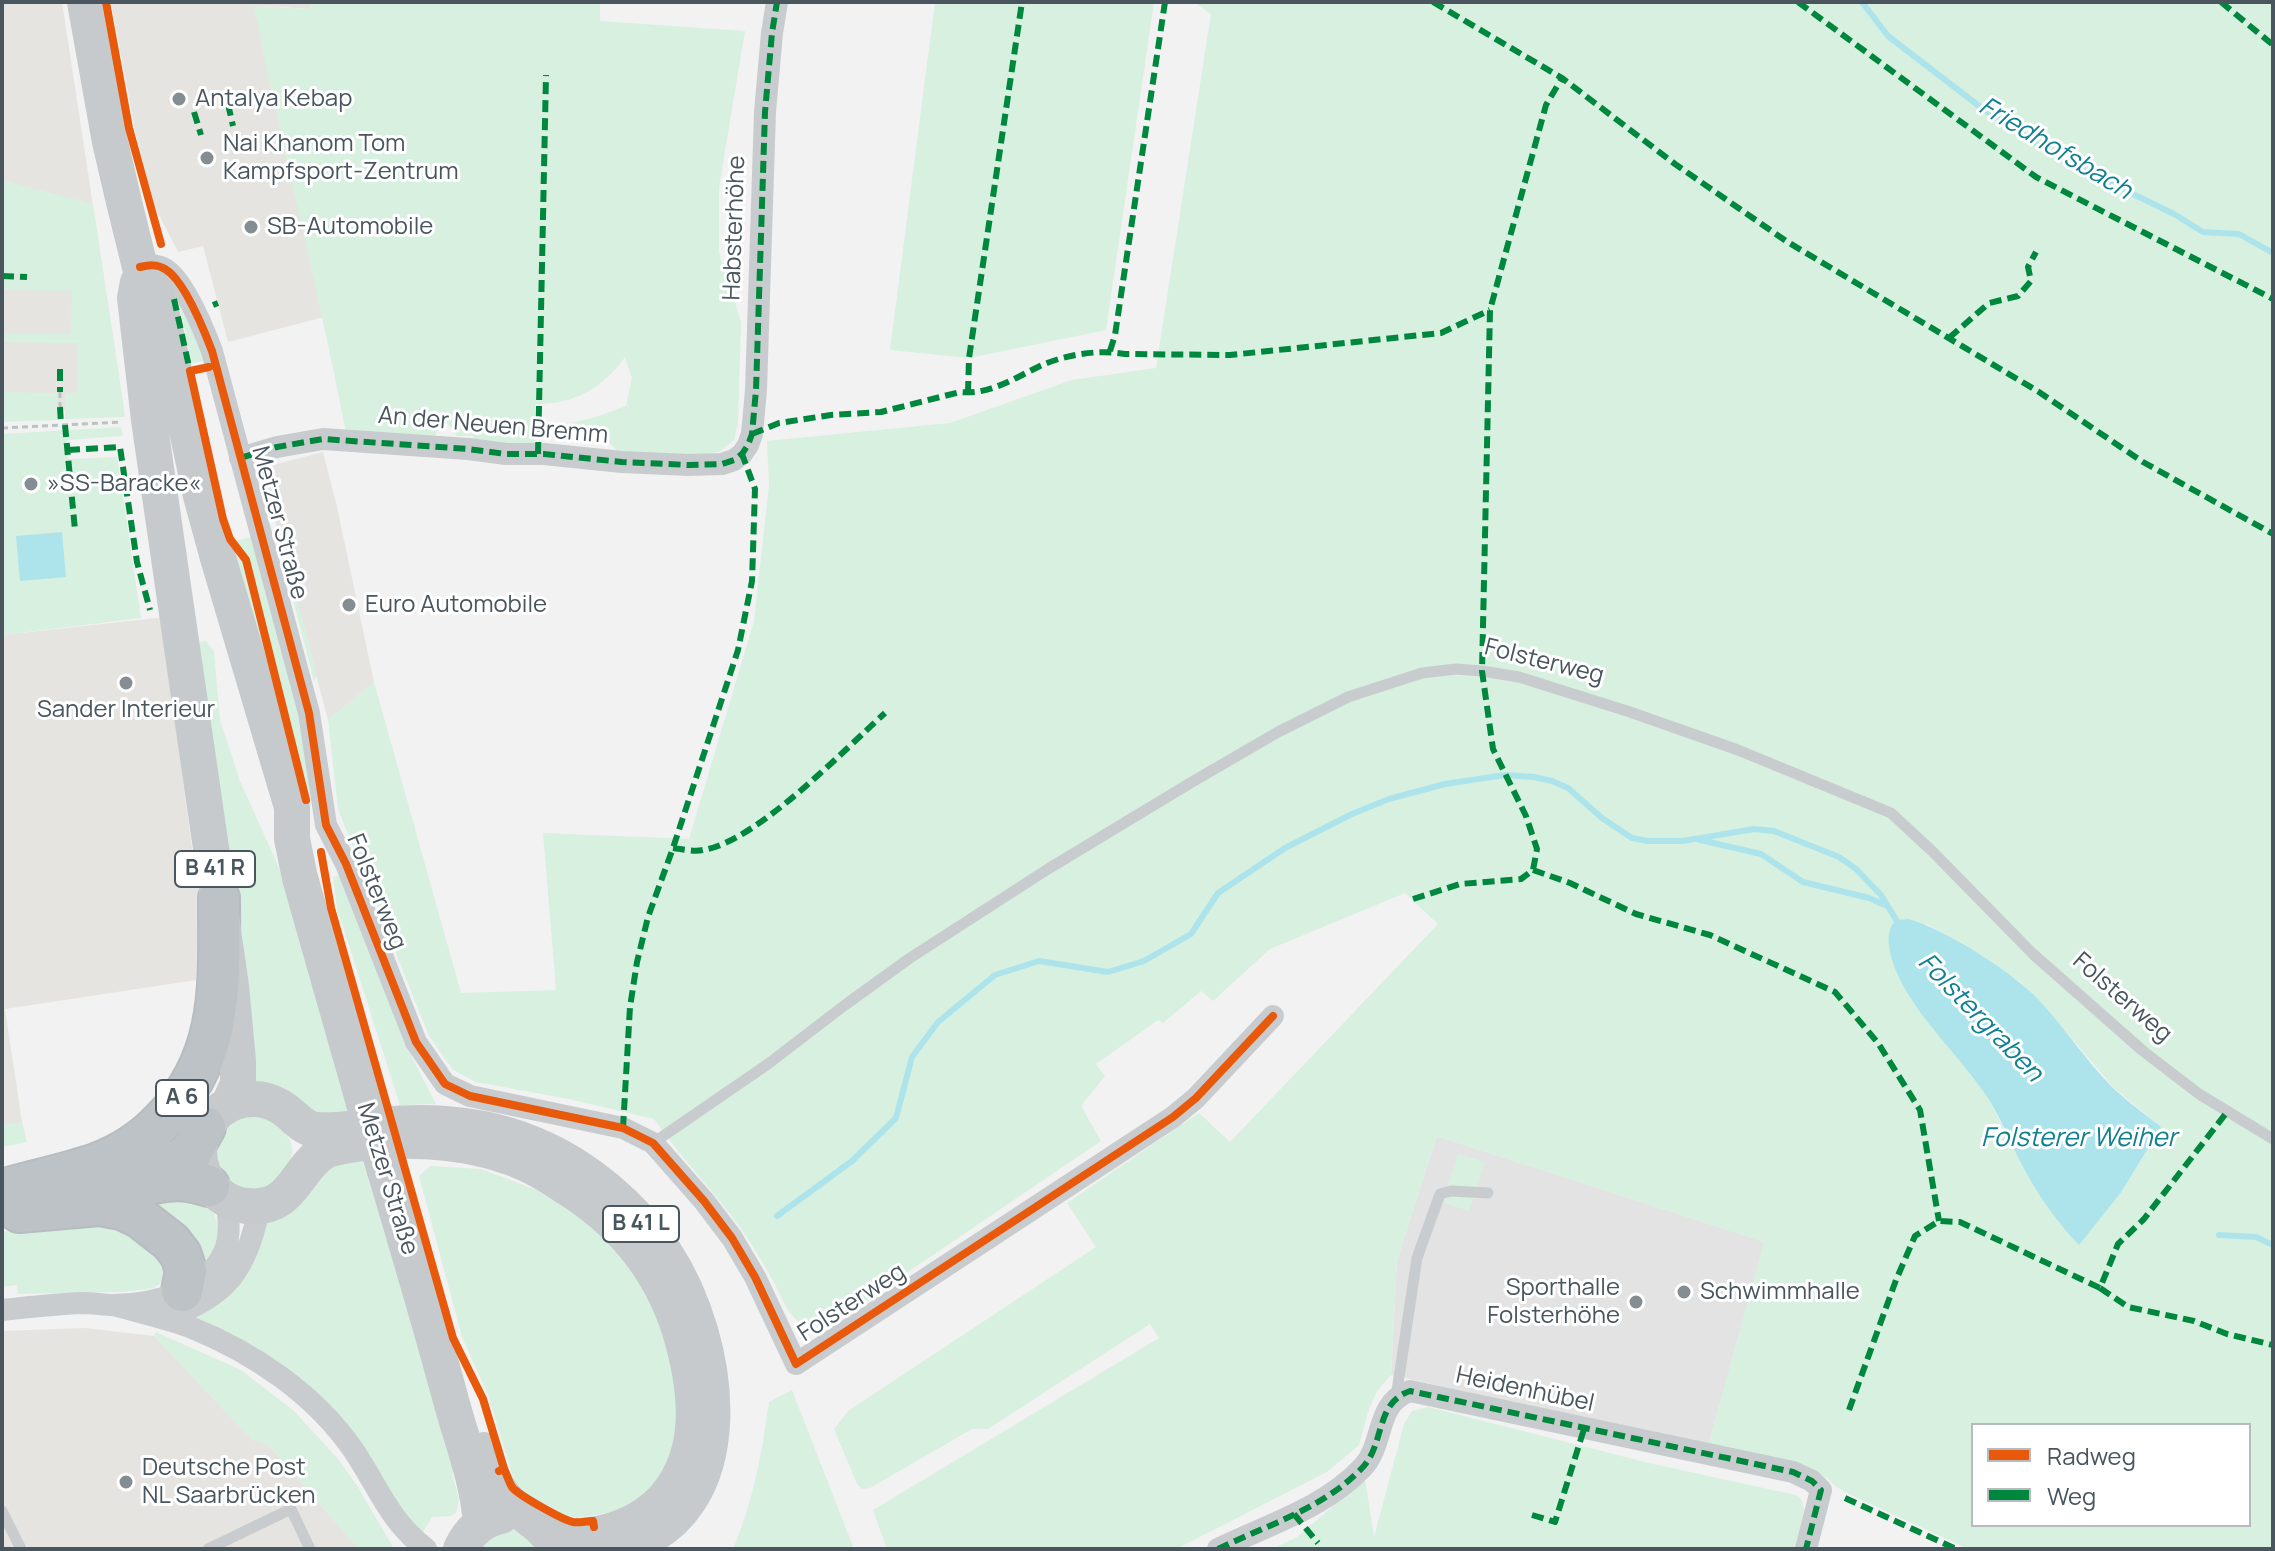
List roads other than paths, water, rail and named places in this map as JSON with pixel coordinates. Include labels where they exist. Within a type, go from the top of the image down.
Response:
[{"type":"highway","name":"A 6","points":[[6,1202],[132,1146],[151,1132],[190,1089],[206,1052],[215,1015],[219,984],[219,898]]},
{"type":"highway","name":"B 41 R","points":[[6,1202],[72,1182],[176,1162],[190,1154],[217,1115]]},
{"type":"highway","points":[[6,1202],[77,1196],[176,1179],[191,1180],[232,1197]]},
{"type":"highway","points":[[6,1202],[99,1205],[122,1209],[139,1217],[171,1242],[181,1255],[186,1271],[174,1305]]},
{"type":"main road","name":"Metzer Straße","points":[[85,2],[113,156],[140,267],[155,293],[162,315],[211,533],[292,807],[292,839],[300,878],[478,1497],[471,1536]]},
{"type":"main road","name":"Metzer Straße","points":[[140,267],[135,298],[149,420],[219,898]]},
{"type":"main road","name":"Metzer Straße","points":[[139,321],[163,401],[200,562],[277,812],[292,839]]},
{"type":"main road","name":"B 41 R","points":[[217,1115],[238,1084],[219,898]]},
{"type":"main road","points":[[245,1099],[262,1099],[292,1115],[306,1145],[306,1162],[290,1192],[276,1201],[232,1197],[199,1160],[199,1143],[217,1115],[245,1099]]},
{"type":"main road","name":"B 41 L","points":[[292,1115],[306,1128],[320,1131],[425,1123],[466,1126],[534,1144],[597,1182],[648,1230],[679,1277],[693,1307],[710,1370],[713,1427],[708,1456],[685,1506],[667,1527],[651,1538],[620,1549]]},
{"type":"main road","name":"B 41 L","points":[[300,1178],[326,1150],[360,1143],[422,1142],[473,1147],[505,1155],[584,1198],[610,1218],[650,1266],[677,1322],[690,1370],[692,1441],[686,1463],[661,1503],[630,1524],[596,1535],[545,1535]]},
{"type":"main road","name":"Metzer Straße","points":[[433,1333],[464,1389],[491,1474],[499,1489],[545,1535]]},
{"type":"main road","points":[[670,1549],[685,1506]]},
{"type":"main road","name":"Metzer Straße","points":[[471,1536],[498,1516],[507,1515],[545,1535]]},
{"type":"street","name":"Habsterhöhe","points":[[742,454],[752,434],[756,390],[765,112],[777,2]]},
{"type":"street","name":"Metzer Straße","points":[[140,267],[154,265],[167,269],[195,310],[217,365],[309,713],[326,825]]},
{"type":"street","name":"An der Neuen Bremm","points":[[240,458],[277,447],[323,439],[689,465],[722,464],[742,454]]},
{"type":"street","points":[[292,839],[326,825]]},
{"type":"street","name":"Folsterweg","points":[[326,825],[346,864],[416,1042],[445,1084],[470,1096],[623,1128],[653,1143],[732,1238],[755,1277],[796,1364],[1173,1117],[1196,1098],[1273,1016]]},
{"type":"street","points":[[2,1310],[82,1303],[174,1305],[214,1267],[225,1249],[232,1197]]},
{"type":"street","points":[[113,1305],[152,1301],[191,1309],[226,1286],[243,1262],[232,1197]]},
{"type":"street","points":[[174,1305],[192,1328],[250,1356],[285,1380],[321,1412],[353,1449],[399,1525],[426,1549]]},
{"type":"street","name":"Heidenhübel","points":[[1396,1397],[1410,1391],[1793,1472],[1812,1481],[1821,1490],[1806,1549]]},
{"type":"street","points":[[1218,1549],[1301,1511],[1353,1476],[1373,1452],[1391,1402],[1396,1397]]},
{"type":"lane","name":"Folsterweg","points":[[653,1143],[768,1064],[921,951],[1204,775],[1278,732],[1348,697],[1422,673],[1456,669],[1519,677],[1630,712],[1738,750],[1891,813],[2033,954],[2143,1051],[2199,1094],[2273,1139]]},
{"type":"lane","points":[[1396,1397],[1417,1258],[1440,1194],[1451,1191],[1488,1193]]},
{"type":"lane","points":[[208,1549],[291,1509],[310,1549]]},
{"type":"lane","points":[[2,1511],[21,1549]]},
{"type":"water","points":[[62,532],[66,577],[20,581],[16,536]]},
{"type":"water","name":"Folsterer Weiher","points":[[1909,919],[1959,942],[2026,988],[2113,1088],[2161,1127],[2122,1191],[2079,1245],[2034,1187],[1989,1100],[1915,1005],[1896,971],[1890,951],[1890,931],[1896,920]]},
{"type":"waterway","name":"Friedhofsbach","points":[[1862,2],[1888,36],[1983,109],[2057,157],[2174,214],[2203,232],[2239,234],[2273,253]]},
{"type":"waterway","name":"Folstergraben","points":[[777,1216],[852,1161],[896,1118],[912,1057],[938,1022],[995,975],[1039,961],[1108,972],[1144,961],[1191,934],[1218,893],[1285,848],[1389,799],[1445,784],[1505,775],[1552,781],[1568,788],[1602,818],[1632,838],[1648,841],[1683,841],[1754,829],[1774,831],[1839,857],[1856,869],[1881,895],[1900,926]]},
{"type":"waterway","name":"Folstergraben","points":[[1700,840],[1761,854],[1803,882],[1869,898],[1887,906]]},
{"type":"waterway","name":"Folstergraben","points":[[2219,1235],[2256,1237],[2273,1245]]},
{"type":"place","name":"Antalya Kebap","points":[[179,99]]},
{"type":"place","name":"Nai Khanom Tom Kampfsport-Zentrum","points":[[207,158]]},
{"type":"place","name":"SB-Automobile","points":[[251,227]]},
{"type":"place","name":"»SS-Baracke«","points":[[31,484]]},
{"type":"place","name":"Euro Automobile","points":[[349,605]]},
{"type":"place","name":"Sander Interieur","points":[[126,683]]},
{"type":"place","name":"Schwimmhalle","points":[[1684,1292]]},
{"type":"place","name":"Sporthalle Folsterhöhe","points":[[1636,1302]]},
{"type":"place","name":"Deutsche Post NL Saarbrücken","points":[[126,1482]]}]
